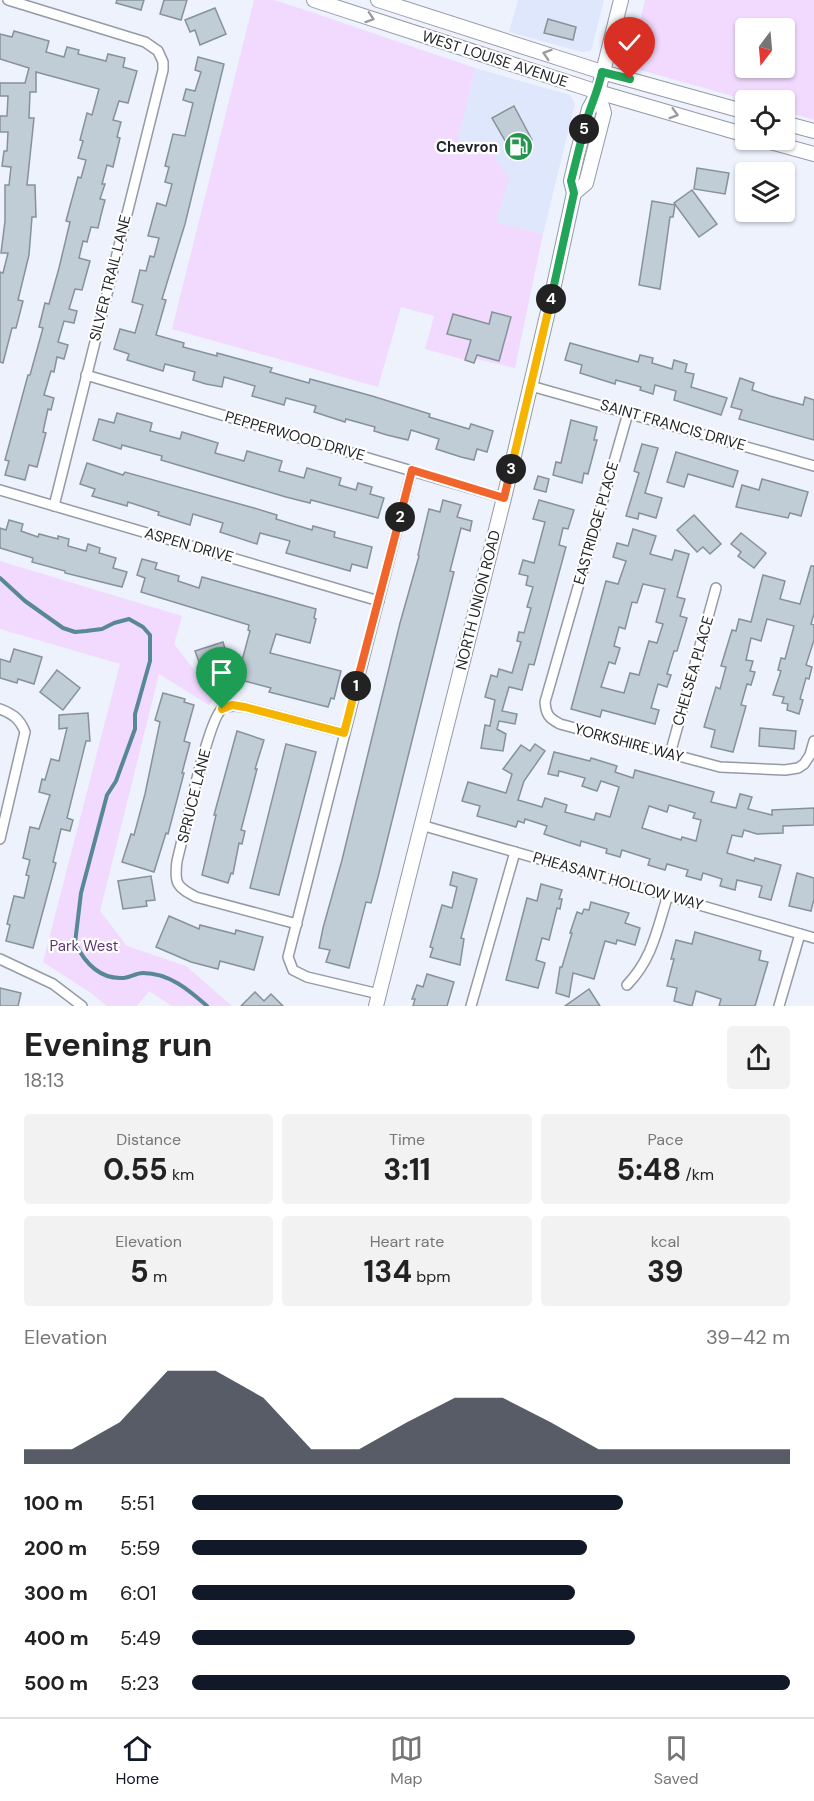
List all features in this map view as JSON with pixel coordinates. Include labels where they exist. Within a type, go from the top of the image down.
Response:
[{"type":"street","name":"SILVER TRAIL LANE","points":[[8,0],[136,38],[158,51],[163,62],[163,70],[54,506]]},
{"type":"street","name":"WEST LOUISE AVENUE","points":[[314,0],[598,92],[735,132]]},
{"type":"street","name":"WEST LOUISE AVENUE","points":[[378,0],[602,72],[735,109]]},
{"type":"street","name":"NORTH UNION ROAD","points":[[378,1000],[531,386],[574,193],[571,181],[573,172],[589,109],[598,92],[621,0]]},
{"type":"street","points":[[795,126],[814,131]]},
{"type":"street","points":[[795,149],[814,154]]},
{"type":"street","name":"PEPPERWOOD DRIVE","points":[[86,375],[504,498]]},
{"type":"street","name":"SAINT FRANCIS DRIVE","points":[[531,386],[814,466]]},
{"type":"street","name":"EASTRIDGE PLACE","points":[[565,633],[628,413]]},
{"type":"street","points":[[378,1000],[307,977],[293,970],[288,957],[412,470]]},
{"type":"street","name":"ASPEN DRIVE","points":[[0,490],[379,601]]},
{"type":"street","name":"CHELSEA PLACE","points":[[670,754],[716,588]]},
{"type":"street","name":"YORKSHIRE WAY","points":[[565,633],[544,702],[549,718],[560,724],[720,767],[785,770],[798,768],[810,755],[814,741]]},
{"type":"street","name":"SPRUCE LANE","points":[[297,924],[188,893],[181,889],[176,881],[177,861],[208,740],[222,709],[232,705],[245,707],[344,733]]},
{"type":"street","points":[[0,709],[11,713],[21,721],[25,732],[22,753],[0,839]]},
{"type":"street","name":"PHEASANT HOLLOW WAY","points":[[422,825],[814,938]]},
{"type":"street","points":[[471,1006],[515,852]]},
{"type":"street","points":[[627,985],[648,958],[668,895]]},
{"type":"street","points":[[779,1006],[800,934]]},
{"type":"street","points":[[0,959],[53,984],[82,1006]]},
{"type":"shaded area","points":[[518,0],[604,0],[590,51],[582,52],[509,32]]},
{"type":"shaded area","name":"Chevron","points":[[475,68],[570,95],[575,104],[543,234],[495,222],[457,142]]},
{"type":"green space","points":[[254,0],[274,0],[475,68],[458,141],[492,152],[509,179],[496,222],[543,234],[515,368],[476,359],[476,355],[499,361],[511,317],[493,312],[489,324],[453,315],[448,334],[471,340],[465,360],[425,349],[434,316],[401,307],[378,387],[172,329]]},
{"type":"green space","points":[[645,0],[814,0],[814,120],[795,114],[795,90],[735,90],[735,97],[629,67]]},
{"type":"green space","name":"Park West","points":[[0,561],[182,616],[174,644],[216,698],[209,705],[159,674],[100,911],[127,946],[186,966],[232,1006],[172,1006],[149,991],[137,1006],[107,1006],[43,962],[120,664],[0,629]]},
{"type":"building","points":[[117,0],[144,0],[141,10],[116,3]]},
{"type":"building","points":[[164,0],[187,0],[181,20],[160,14]]},
{"type":"building","points":[[215,8],[226,34],[200,45],[195,30],[190,32],[185,20]]},
{"type":"building","points":[[548,19],[576,27],[573,40],[544,33]]},
{"type":"building","points":[[14,31],[49,41],[46,52],[64,57],[67,47],[79,50],[78,54],[106,61],[108,54],[125,58],[123,67],[137,71],[128,103],[119,101],[113,120],[121,122],[117,137],[120,138],[113,167],[107,165],[102,184],[105,184],[100,199],[105,200],[98,228],[91,227],[87,242],[83,241],[79,258],[90,261],[82,290],[75,289],[69,309],[77,311],[74,323],[64,321],[58,342],[68,345],[64,359],[57,357],[54,372],[51,371],[44,395],[54,398],[51,410],[48,409],[43,432],[46,433],[37,467],[29,465],[25,480],[5,475],[9,461],[5,460],[43,328],[39,327],[45,303],[49,304],[59,268],[70,222],[66,221],[78,177],[81,178],[86,160],[78,158],[83,141],[80,140],[87,113],[92,115],[99,89],[36,72],[36,92],[30,92],[29,118],[34,118],[27,185],[35,185],[36,217],[32,217],[29,255],[18,300],[23,301],[16,328],[12,328],[3,363],[0,362],[0,272],[3,273],[8,253],[1,253],[5,221],[5,185],[9,185],[11,167],[2,166],[4,151],[7,151],[8,132],[0,132],[0,116],[7,116],[8,96],[0,96],[0,83],[25,83],[29,68],[0,59],[0,34],[12,37]]},
{"type":"building","points":[[198,57],[224,64],[185,224],[162,299],[166,300],[156,335],[184,343],[183,347],[217,356],[217,353],[272,368],[270,372],[309,383],[310,379],[372,396],[469,429],[471,424],[493,431],[487,452],[477,449],[474,460],[461,457],[436,449],[439,439],[411,430],[408,440],[387,435],[374,431],[375,427],[346,419],[345,422],[314,412],[316,406],[286,398],[284,405],[252,396],[255,386],[224,377],[222,387],[206,384],[193,380],[195,372],[165,364],[163,371],[127,360],[129,354],[114,349],[120,329],[135,333],[143,305],[132,302],[140,270],[146,271],[150,256],[154,257],[159,238],[148,236],[157,203],[166,206],[172,184],[165,182],[169,167],[165,166],[173,134],[185,136],[193,103],[183,100],[186,89],[195,91],[201,72],[195,70]]},
{"type":"building","points":[[514,106],[532,140],[511,151],[492,118]]},
{"type":"building","points":[[697,168],[729,173],[725,194],[694,189]]},
{"type":"building","points":[[692,190],[717,224],[699,237],[674,203]]},
{"type":"building","points":[[652,201],[675,205],[673,217],[670,217],[660,289],[639,285]]},
{"type":"building","points":[[492,312],[511,317],[499,361],[477,355],[474,363],[465,360],[471,340],[447,334],[453,314],[489,324]]},
{"type":"building","points":[[570,343],[638,362],[640,355],[653,358],[652,363],[672,369],[674,360],[687,364],[685,372],[694,374],[691,387],[727,398],[721,415],[674,400],[676,391],[655,385],[653,394],[640,390],[641,387],[616,380],[615,384],[580,373],[582,365],[565,360]]},
{"type":"building","points":[[740,378],[754,383],[752,390],[770,396],[803,405],[805,397],[814,400],[814,440],[739,419],[742,410],[731,407]]},
{"type":"building","points":[[117,413],[152,423],[150,431],[180,439],[182,432],[218,443],[215,453],[244,461],[247,451],[282,461],[279,471],[304,478],[307,468],[341,478],[339,485],[356,490],[358,483],[372,487],[370,494],[384,498],[378,518],[311,500],[310,503],[286,497],[161,460],[162,456],[122,445],[121,449],[93,440],[99,419],[114,423]]},
{"type":"building","points":[[571,420],[597,427],[594,440],[597,440],[588,474],[584,473],[582,483],[553,475],[556,462],[561,463]]},
{"type":"building","points":[[642,444],[658,448],[645,493],[662,498],[656,518],[639,513],[638,519],[626,516],[639,473],[634,471]]},
{"type":"building","points":[[676,452],[738,471],[733,487],[688,474],[684,487],[667,482]]},
{"type":"building","points":[[87,463],[123,475],[125,472],[254,508],[277,515],[276,519],[312,530],[313,526],[335,532],[334,537],[372,547],[367,568],[352,564],[350,571],[286,553],[290,541],[260,533],[257,544],[220,532],[223,523],[193,514],[190,525],[128,502],[127,506],[92,496],[95,489],[80,484]]},
{"type":"building","points":[[538,476],[549,479],[546,492],[534,489]]},
{"type":"building","points":[[762,479],[808,492],[801,516],[790,513],[788,518],[736,507],[742,485],[759,490]]},
{"type":"building","points":[[443,500],[461,505],[457,517],[472,521],[470,531],[461,528],[450,571],[454,572],[378,877],[371,903],[366,902],[349,968],[326,962],[330,950],[319,948],[323,928],[419,556],[429,509],[440,512]]},
{"type":"building","points":[[539,500],[574,510],[568,529],[563,528],[559,545],[566,547],[534,665],[529,664],[522,690],[509,687],[502,711],[517,714],[515,724],[499,721],[497,729],[506,734],[503,751],[481,748],[485,725],[490,726],[495,700],[485,697],[491,675],[497,677],[499,669],[512,673],[521,642],[517,641],[519,632],[524,633],[531,608],[527,607],[533,587],[526,585],[528,576],[519,574],[523,560],[534,563],[545,522],[533,519]]},
{"type":"building","points":[[694,515],[721,544],[710,554],[703,547],[697,552],[677,530]]},
{"type":"building","points":[[9,520],[23,524],[21,531],[38,537],[39,534],[58,539],[58,536],[69,539],[68,546],[86,551],[88,544],[100,548],[99,553],[116,558],[113,568],[127,572],[122,587],[65,573],[65,571],[32,562],[33,558],[0,548],[0,528],[6,530]]},
{"type":"building","points":[[633,529],[656,536],[650,554],[672,560],[675,550],[689,554],[677,597],[685,599],[680,616],[687,618],[667,674],[671,675],[667,687],[658,684],[651,708],[659,710],[655,724],[602,710],[600,717],[571,709],[606,581],[618,584],[626,561],[613,557],[617,543],[628,546]],"holes":[[[643,584],[665,589],[656,622],[663,624],[657,643],[649,641],[639,675],[630,673],[624,693],[601,687],[609,662],[615,664],[620,648],[614,646],[619,627],[625,629],[632,602],[637,603]]]},
{"type":"building","points":[[741,533],[766,553],[754,568],[738,556],[741,552],[731,544]]},
{"type":"building","points":[[142,559],[157,563],[155,569],[179,576],[178,581],[199,588],[202,577],[316,609],[310,643],[276,634],[270,653],[341,671],[334,699],[331,698],[328,707],[269,692],[271,688],[237,679],[250,631],[248,630],[249,625],[141,592],[145,578],[137,575]]},
{"type":"building","points":[[811,566],[814,566],[814,614],[811,624],[814,625],[814,640],[806,665],[812,667],[800,699],[803,700],[799,714],[787,710],[788,704],[782,703],[784,697],[773,695],[781,671],[778,670],[781,658],[785,659],[794,626],[767,619],[761,641],[751,638],[746,660],[753,661],[750,671],[755,672],[751,685],[747,684],[741,705],[746,706],[733,752],[711,747],[715,730],[704,727],[716,687],[720,689],[726,667],[721,666],[732,630],[736,631],[739,619],[751,622],[763,575],[785,581],[780,599],[800,604]]},
{"type":"building","points":[[223,642],[234,679],[208,686],[195,651]]},
{"type":"building","points":[[14,649],[42,657],[34,684],[18,679],[17,683],[0,678],[0,659],[10,662]]},
{"type":"building","points":[[57,670],[80,688],[63,710],[40,692]]},
{"type":"building","points":[[163,693],[185,699],[184,702],[194,705],[184,741],[190,743],[182,773],[184,773],[168,834],[166,833],[154,872],[122,862],[131,834],[134,835],[145,794],[160,722],[155,720]]},
{"type":"building","points":[[88,713],[90,741],[86,741],[67,818],[73,820],[70,831],[61,829],[53,862],[56,863],[33,948],[6,941],[10,925],[7,924],[14,896],[24,898],[29,876],[26,875],[30,860],[23,858],[30,827],[39,829],[50,795],[39,792],[42,779],[45,780],[51,759],[59,761],[67,728],[59,729],[59,715]]},
{"type":"building","points":[[760,728],[796,731],[794,749],[759,746]]},
{"type":"building","points":[[237,731],[264,740],[241,830],[245,831],[242,844],[239,843],[233,874],[231,873],[228,883],[202,875],[216,815],[214,815]]},
{"type":"building","points":[[286,744],[316,752],[279,895],[250,888]]},
{"type":"building","points":[[535,744],[545,751],[524,781],[518,800],[542,807],[545,798],[567,805],[565,812],[594,820],[596,813],[610,817],[619,787],[601,781],[597,791],[582,786],[585,778],[559,771],[558,776],[548,774],[554,752],[590,761],[591,758],[617,766],[615,772],[633,778],[635,770],[714,792],[711,802],[736,808],[740,794],[752,797],[748,809],[772,815],[772,810],[814,808],[814,825],[783,826],[783,833],[757,834],[744,830],[742,837],[732,835],[727,853],[754,861],[755,858],[781,865],[771,900],[759,897],[762,886],[737,880],[735,890],[720,886],[722,879],[703,873],[701,880],[686,876],[688,870],[667,864],[665,870],[648,865],[650,859],[622,850],[620,857],[606,853],[607,849],[581,841],[580,846],[544,834],[547,826],[525,819],[524,823],[518,821],[516,827],[477,816],[480,806],[462,801],[468,782],[506,793],[512,774],[503,769],[521,745],[530,751]],"holes":[[[669,805],[695,813],[693,818],[701,820],[696,841],[682,837],[681,840],[642,828],[649,806],[667,812]]]},
{"type":"building","points":[[453,872],[477,879],[461,938],[464,939],[460,965],[430,957],[433,948],[430,947],[442,905],[452,908],[457,887],[450,885]]},
{"type":"building","points":[[797,873],[814,878],[814,899],[811,911],[789,906]]},
{"type":"building","points":[[151,876],[155,900],[146,901],[147,906],[123,909],[118,881]]},
{"type":"building","points":[[541,884],[562,890],[559,899],[562,899],[560,909],[557,908],[549,940],[542,938],[536,960],[545,963],[538,988],[506,980],[527,898],[537,901]]},
{"type":"building","points":[[591,902],[629,913],[625,923],[640,928],[635,945],[617,940],[616,944],[605,941],[594,979],[573,973],[569,997],[556,993],[560,967],[562,967],[577,912],[582,914],[584,909],[589,910]]},
{"type":"building","points":[[169,916],[199,929],[200,925],[235,934],[236,930],[263,937],[254,970],[220,961],[218,969],[191,962],[156,947]]},
{"type":"building","points":[[695,932],[761,951],[759,960],[768,962],[755,1006],[719,1006],[721,999],[696,991],[692,1006],[674,1001],[677,988],[667,986],[676,940],[692,944]]},
{"type":"building","points":[[427,974],[454,982],[447,1006],[413,1006],[415,999],[412,999],[417,985],[423,987]]},
{"type":"building","points":[[0,988],[21,993],[18,1006],[0,1006]]},
{"type":"building","points":[[589,989],[600,1006],[565,1006]]},
{"type":"building","points":[[255,992],[264,1001],[271,994],[283,1006],[241,1006]]},
{"type":"waterway","points":[[0,578],[25,601],[63,628],[75,632],[102,629],[129,619],[143,627],[150,635],[150,661],[135,714],[135,729],[116,781],[107,795],[81,893],[75,943],[87,962],[98,972],[123,978],[143,973],[161,976],[186,989],[207,1006]]},
{"type":"place","name":"Chevron","points":[[519,147]]},
{"type":"route","points":[[222,709],[232,705],[245,707],[344,733],[412,470],[504,498],[553,290],[574,193],[571,181],[589,109],[598,92],[602,72],[630,79]]}]
